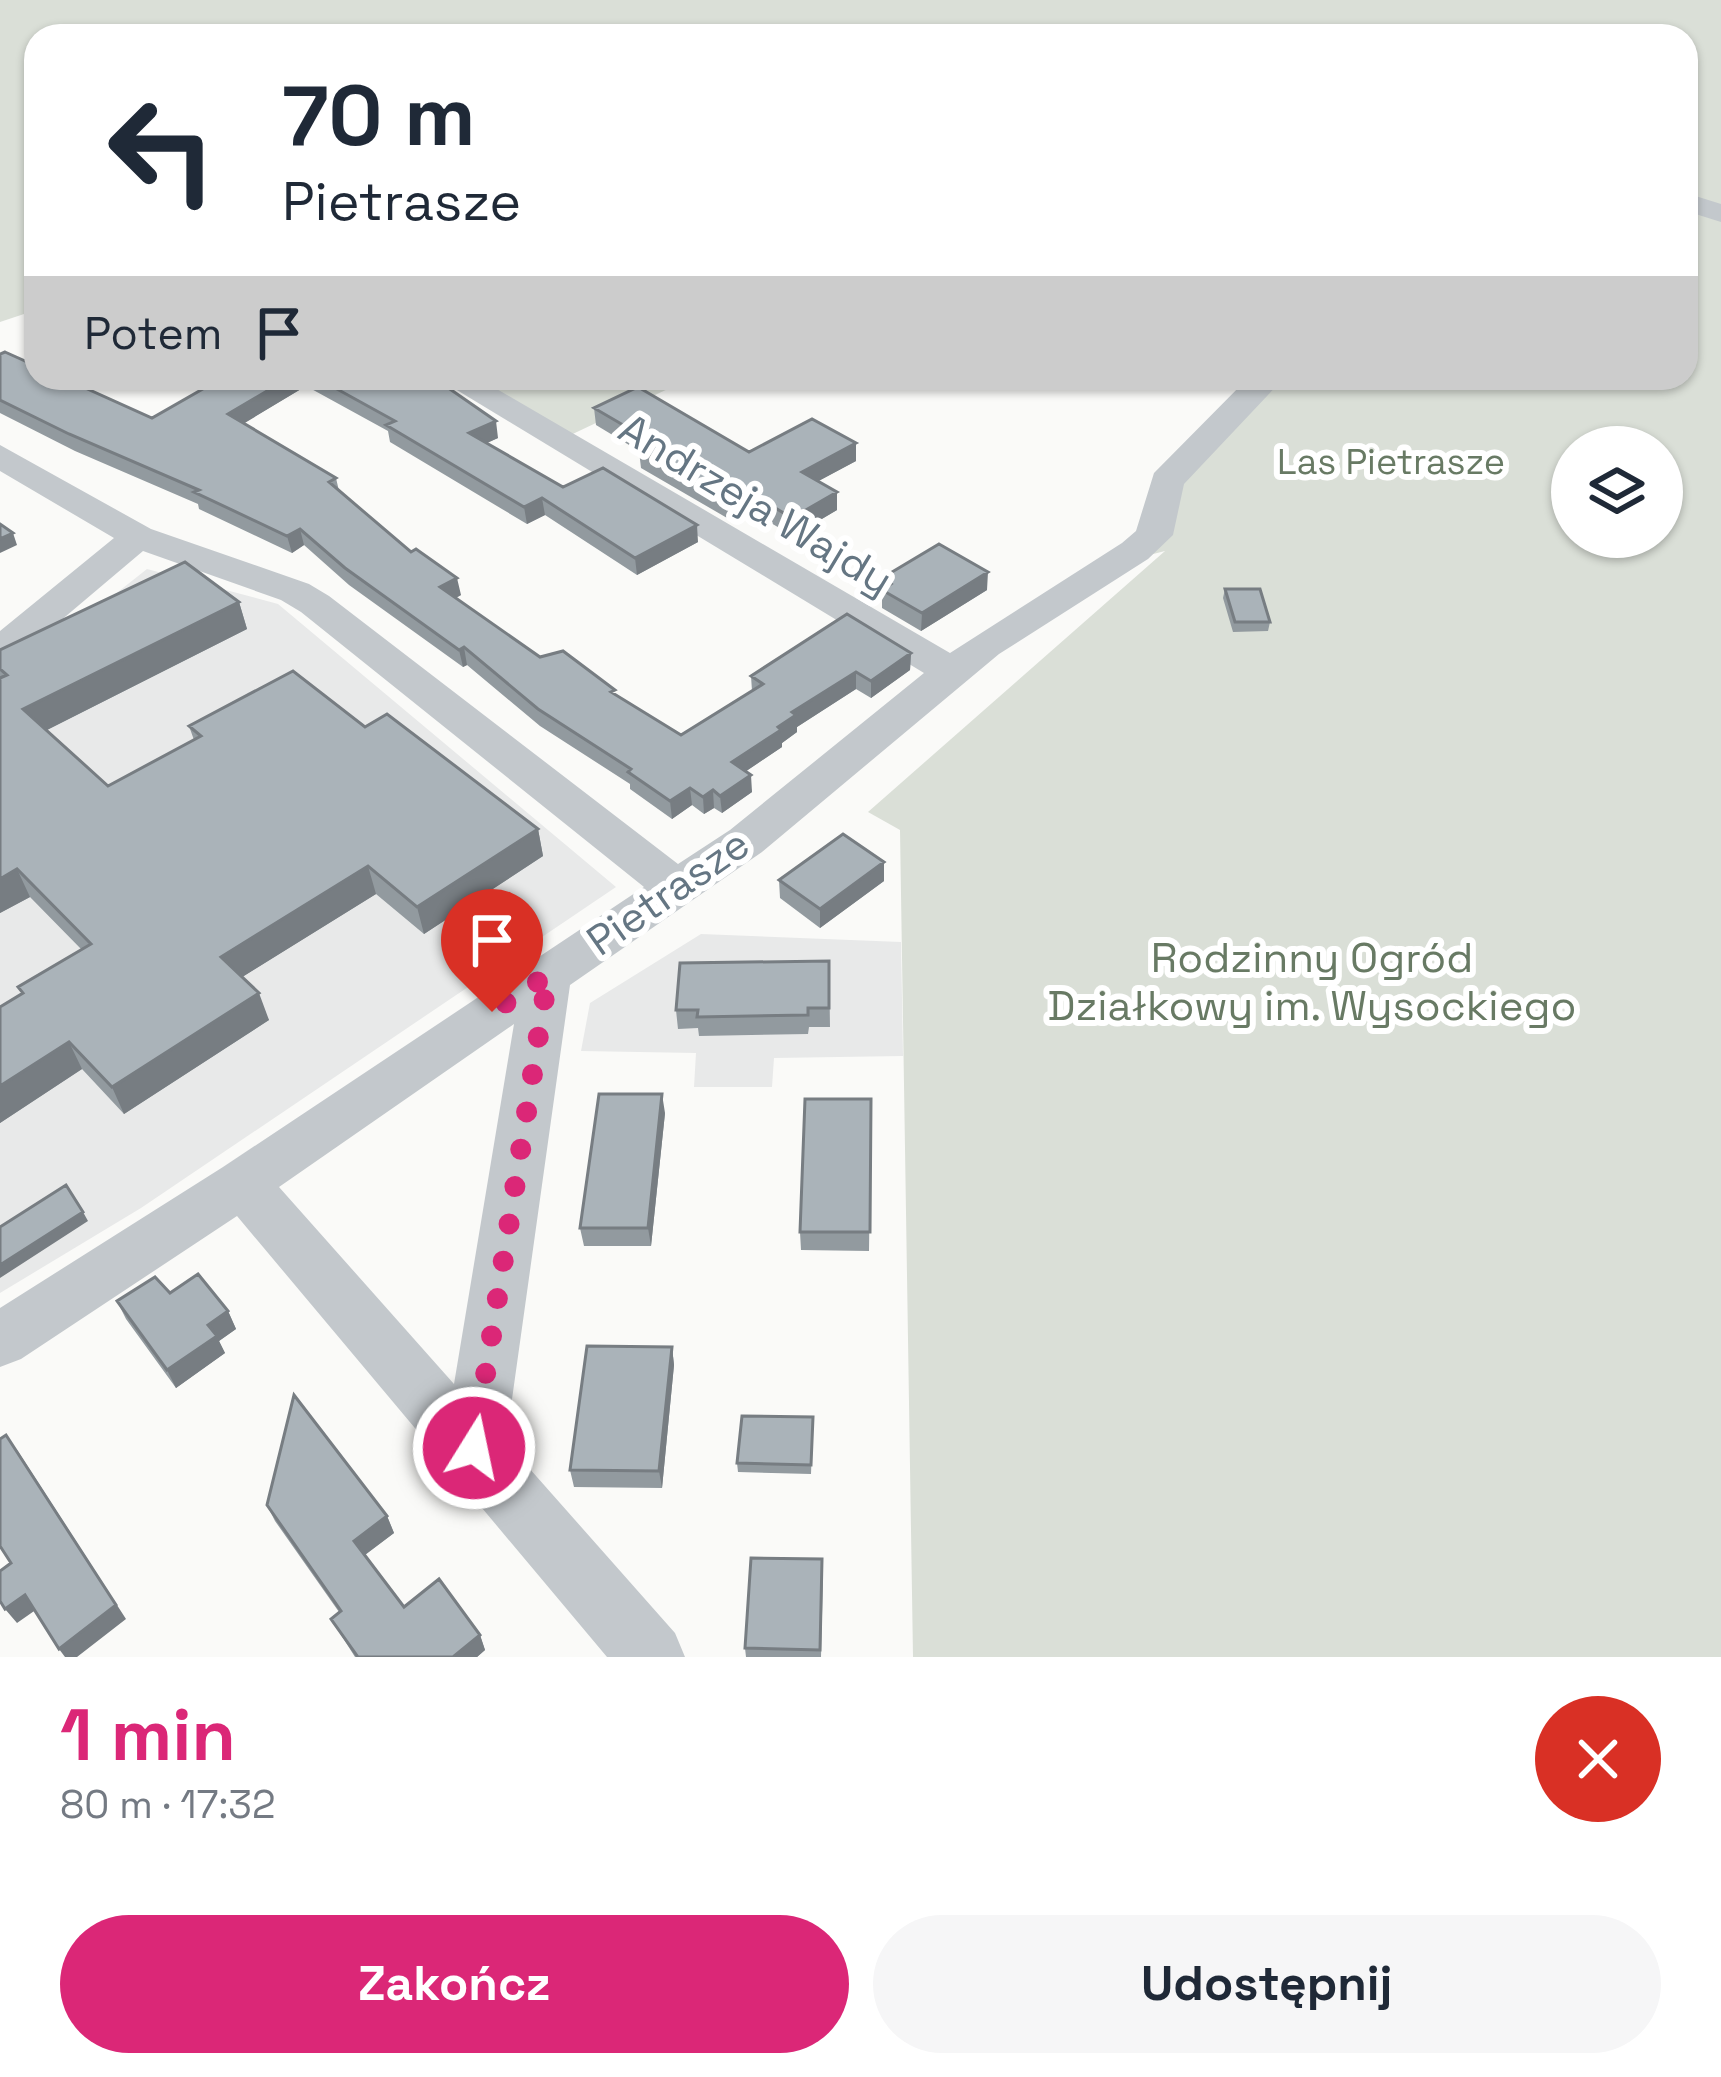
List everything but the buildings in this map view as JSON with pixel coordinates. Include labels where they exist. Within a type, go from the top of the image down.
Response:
[{"type":"street","name":"Andrzeja Wajdy","points":[[474,390],[950,670]]},
{"type":"street","name":"Pietrasze","points":[[0,1340],[242,1183],[746,841],[950,670],[1154,535],[1167,481],[1256,390]]},
{"type":"street","points":[[0,456],[138,538],[295,592],[315,604],[676,887]]},
{"type":"street","points":[[0,651],[138,538]]},
{"type":"street","points":[[474,1448],[548,975]]},
{"type":"street","points":[[242,1183],[651,1657]]},
{"type":"shaded area","points":[[147,569],[278,604],[616,887],[141,1208],[0,1293],[0,685]]},
{"type":"shaded area","points":[[701,934],[901,942],[903,1056],[774,1058],[772,1087],[694,1087],[696,1053],[581,1051],[590,1003]]},
{"type":"green space","name":"Rodzinny Ogród Działkowy im. Wysockiego","points":[[0,0],[1721,0],[1721,1657],[913,1657],[900,830],[868,812],[1165,551],[1118,563],[1161,493],[1258,390],[1698,390],[1698,24],[24,24],[24,314],[0,322]]},
{"type":"green space","points":[[476,390],[666,390],[560,440]]},
{"type":"route","points":[[474,1448],[548,975],[492,1012]]},
{"type":"park label","name":"Las Pietrasze","points":[[1391,462]]}]
